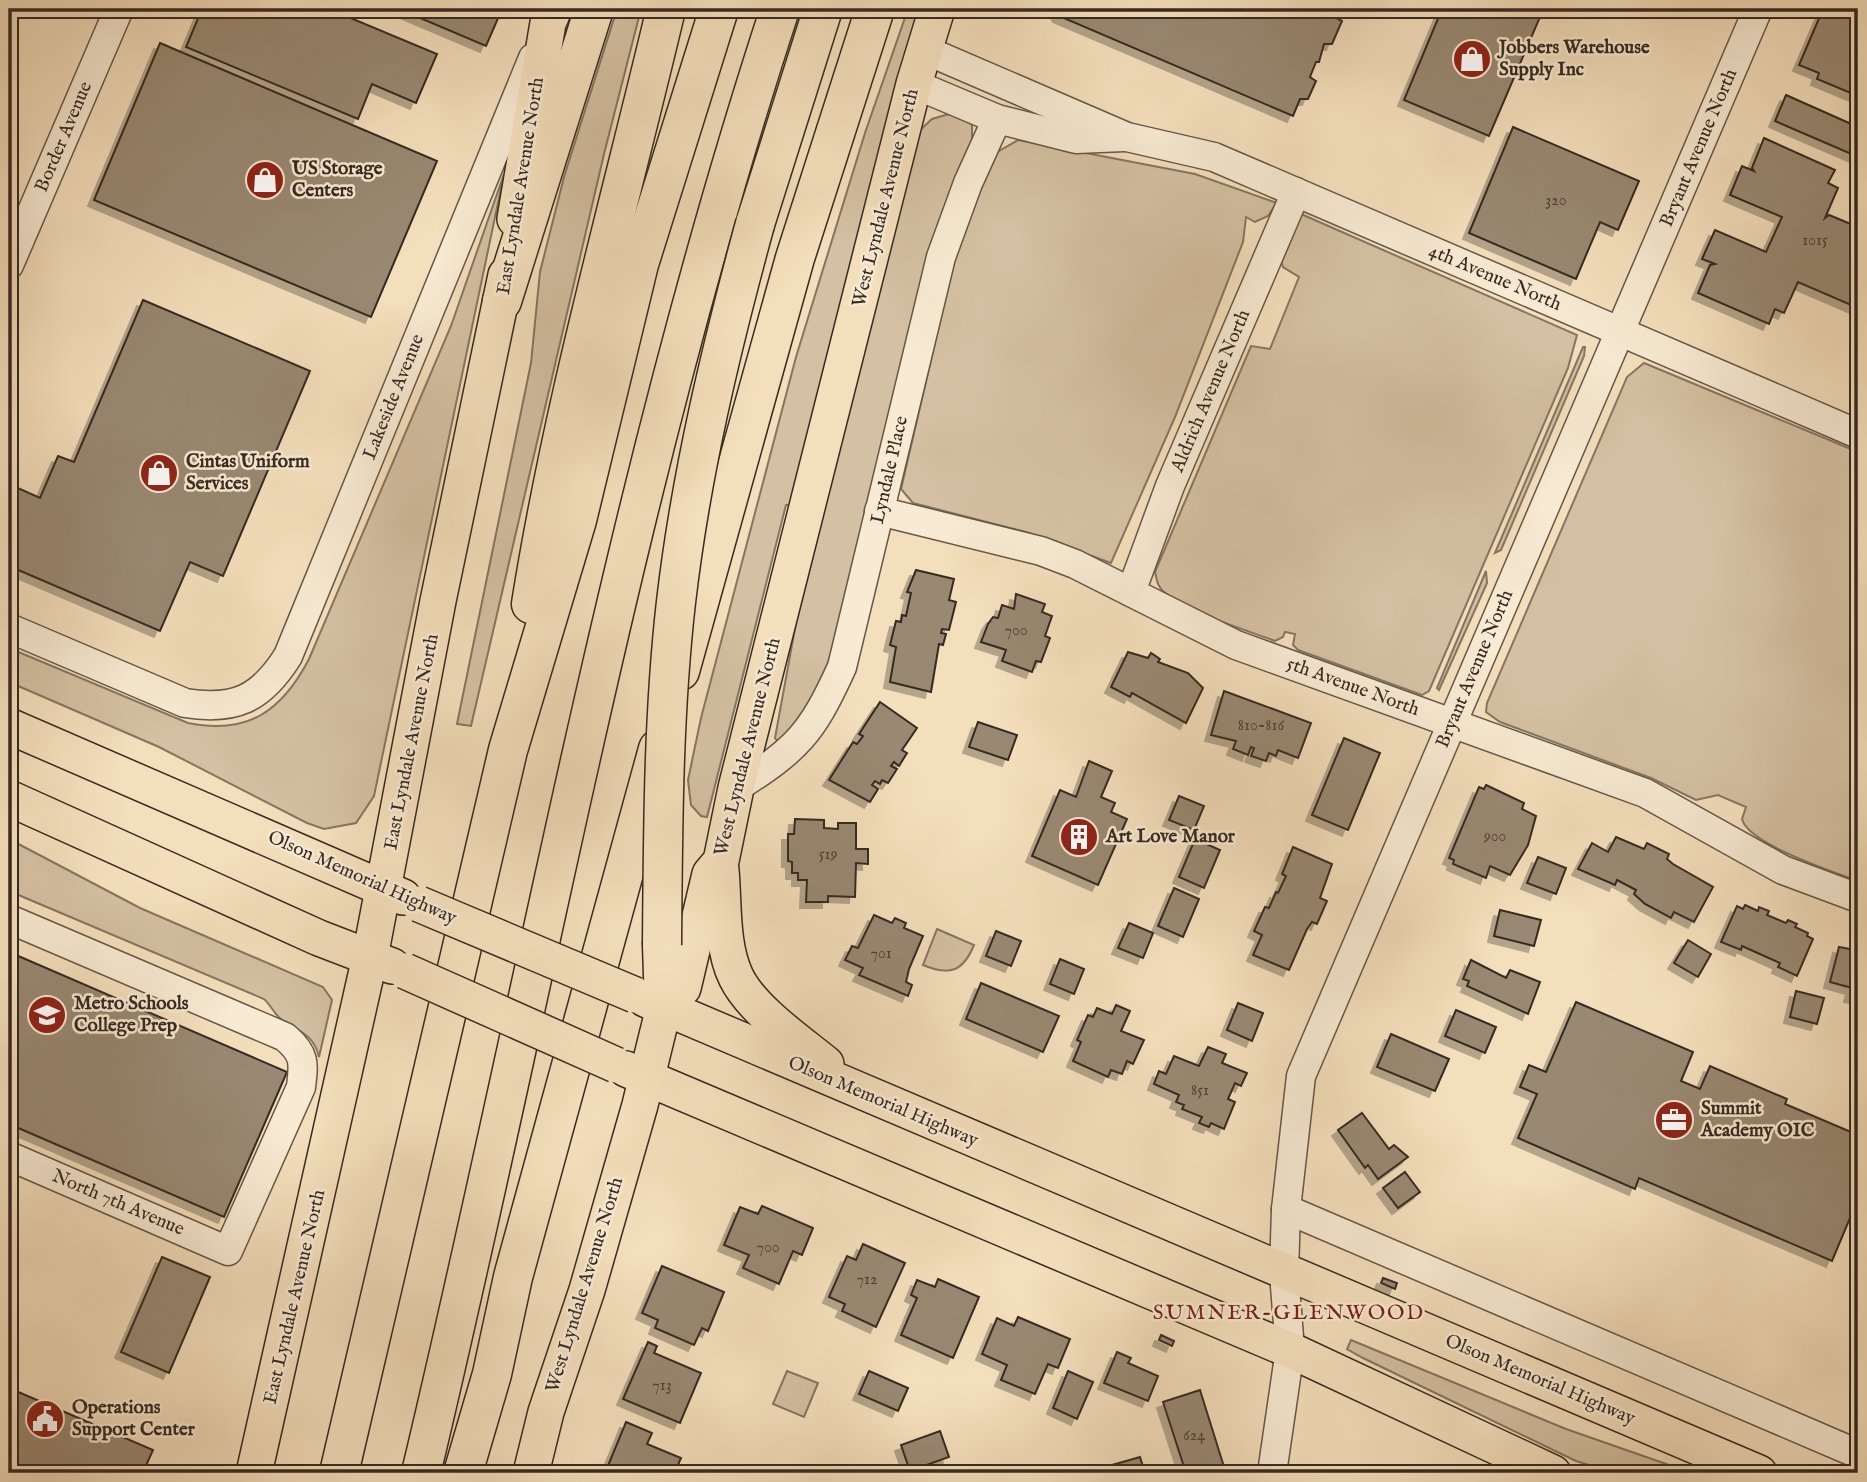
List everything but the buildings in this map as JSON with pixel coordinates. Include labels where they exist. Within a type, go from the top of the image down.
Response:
[{"type":"highway","points":[[502,301],[559,111],[594,9]]},
{"type":"highway","points":[[508,750],[545,512],[617,201],[666,9]]},
{"type":"highway","points":[[339,1473],[508,750],[577,520],[639,264],[719,9]]},
{"type":"highway","points":[[421,1473],[644,488],[712,229],[780,9]]},
{"type":"highway","points":[[650,1001],[662,945],[664,784],[670,667],[676,601],[698,461],[724,337],[755,224],[823,9]]},
{"type":"highway","points":[[463,1473],[492,1374],[513,1277],[755,397],[816,186],[875,9]]},
{"type":"main road","name":"West Lyndale Avenue North","points":[[531,1473],[650,1001],[684,988],[710,874],[721,861],[736,788],[914,84],[937,9]]},
{"type":"main road","name":"East Lyndale Avenue North","points":[[254,1473],[384,889],[438,601],[502,301],[551,16]]},
{"type":"main road","name":"Olson Memorial Highway","points":[[9,726],[864,1095],[1759,1473]]},
{"type":"main road","points":[[9,798],[319,938],[405,971],[631,1071],[1290,1350],[1553,1473]]},
{"type":"main road","points":[[721,861],[726,933],[736,977],[746,992],[782,1029],[864,1095]]},
{"type":"street","name":"Border Avenue","points":[[9,265],[119,9]]},
{"type":"street","name":"Bryant Avenue North","points":[[1272,1473],[1290,1350],[1284,1273],[1286,1209],[1301,1076],[1620,332],[1754,10]]},
{"type":"street","name":"Lakeside Avenue","points":[[9,628],[185,703],[208,707],[236,704],[257,694],[275,677],[288,656],[551,16]]},
{"type":"street","name":"4th Avenue North","points":[[925,50],[1127,137],[1214,157],[1858,434]]},
{"type":"street","name":"4th Avenue North","points":[[914,84],[997,119],[1076,139],[1127,137]]},
{"type":"street","name":"Lyndale Place","points":[[736,788],[780,760],[800,742],[827,701],[842,667],[941,257],[997,119]]},
{"type":"street","name":"Aldrich Avenue North","points":[[1131,592],[1170,486],[1296,192]]},
{"type":"street","name":"5th Avenue North","points":[[879,511],[1041,551],[1075,564],[1236,645],[1644,793],[1783,870],[1858,898]]},
{"type":"street","name":"North 7th Avenue","points":[[9,919],[285,1037],[296,1047],[304,1062],[301,1087],[228,1251],[9,1156]]},
{"type":"street","points":[[1286,1209],[1858,1454]]},
{"type":"shaded area","points":[[617,9],[641,9],[604,154],[471,726],[457,724],[531,363],[540,272],[564,177]]},
{"type":"shaded area","points":[[908,9],[921,9],[793,505],[786,505],[707,817],[701,816],[691,805],[688,780],[701,718],[796,357],[865,133]]},
{"type":"shaded area","points":[[949,114],[965,118],[972,125],[972,141],[832,653],[810,700],[796,722],[778,742],[775,738],[796,623],[919,131],[932,119]]},
{"type":"shaded area","points":[[1018,140],[1195,174],[1277,203],[1268,216],[1255,222],[1246,217],[1243,242],[1175,417],[1111,563],[1026,532],[913,503],[901,489],[954,261],[991,159]]},
{"type":"shaded area","points":[[504,174],[374,796],[356,823],[324,829],[307,823],[159,747],[9,682],[9,648],[188,723],[209,726],[246,722],[261,715],[287,693],[309,659],[451,326]]},
{"type":"shaded area","points":[[1301,214],[1577,335],[1568,368],[1429,691],[1422,695],[1298,650],[1293,645],[1295,634],[1285,632],[1283,637],[1275,641],[1202,614],[1164,592],[1157,580],[1155,572],[1251,346],[1270,349],[1299,277],[1283,267],[1281,260]]},
{"type":"shaded area","points":[[1583,347],[1584,356],[1501,550],[1495,553]]},
{"type":"shaded area","points":[[1644,363],[1858,452],[1858,881],[1793,856],[1759,838],[1742,819],[1746,807],[1718,795],[1696,800],[1651,778],[1500,722],[1486,712],[1487,703],[1627,377]]},
{"type":"shaded area","points":[[1486,571],[1487,583],[1439,690],[1437,688]]},
{"type":"shaded area","points":[[9,839],[140,908],[323,987],[332,1000],[319,1057],[309,1038],[279,1017],[264,999],[9,891]]},
{"type":"shaded area","points":[[937,929],[974,945],[960,966],[948,971],[923,965]]},
{"type":"shaded area","points":[[1351,1340],[1566,1429],[1692,1473],[1615,1473],[1576,1461],[1363,1358],[1347,1349]]},
{"type":"shaded area","points":[[787,1371],[818,1383],[804,1417],[773,1404]]},
{"type":"place","name":"Jobbers Warehouse Supply Inc","points":[[1472,59]]},
{"type":"place","name":"US Storage Centers","points":[[265,180]]},
{"type":"place","name":"Cintas Uniform Services","points":[[159,473]]},
{"type":"place","name":"Art Love Manor","points":[[1079,837]]},
{"type":"place","name":"Metro Schools College Prep","points":[[47,1015]]},
{"type":"place","name":"Summit Academy OIC","points":[[1674,1120]]},
{"type":"place","name":"Operations Support Center","points":[[45,1419]]},
{"type":"district","name":"SUMNER-GLENWOOD","points":[[1289,1313]]}]
